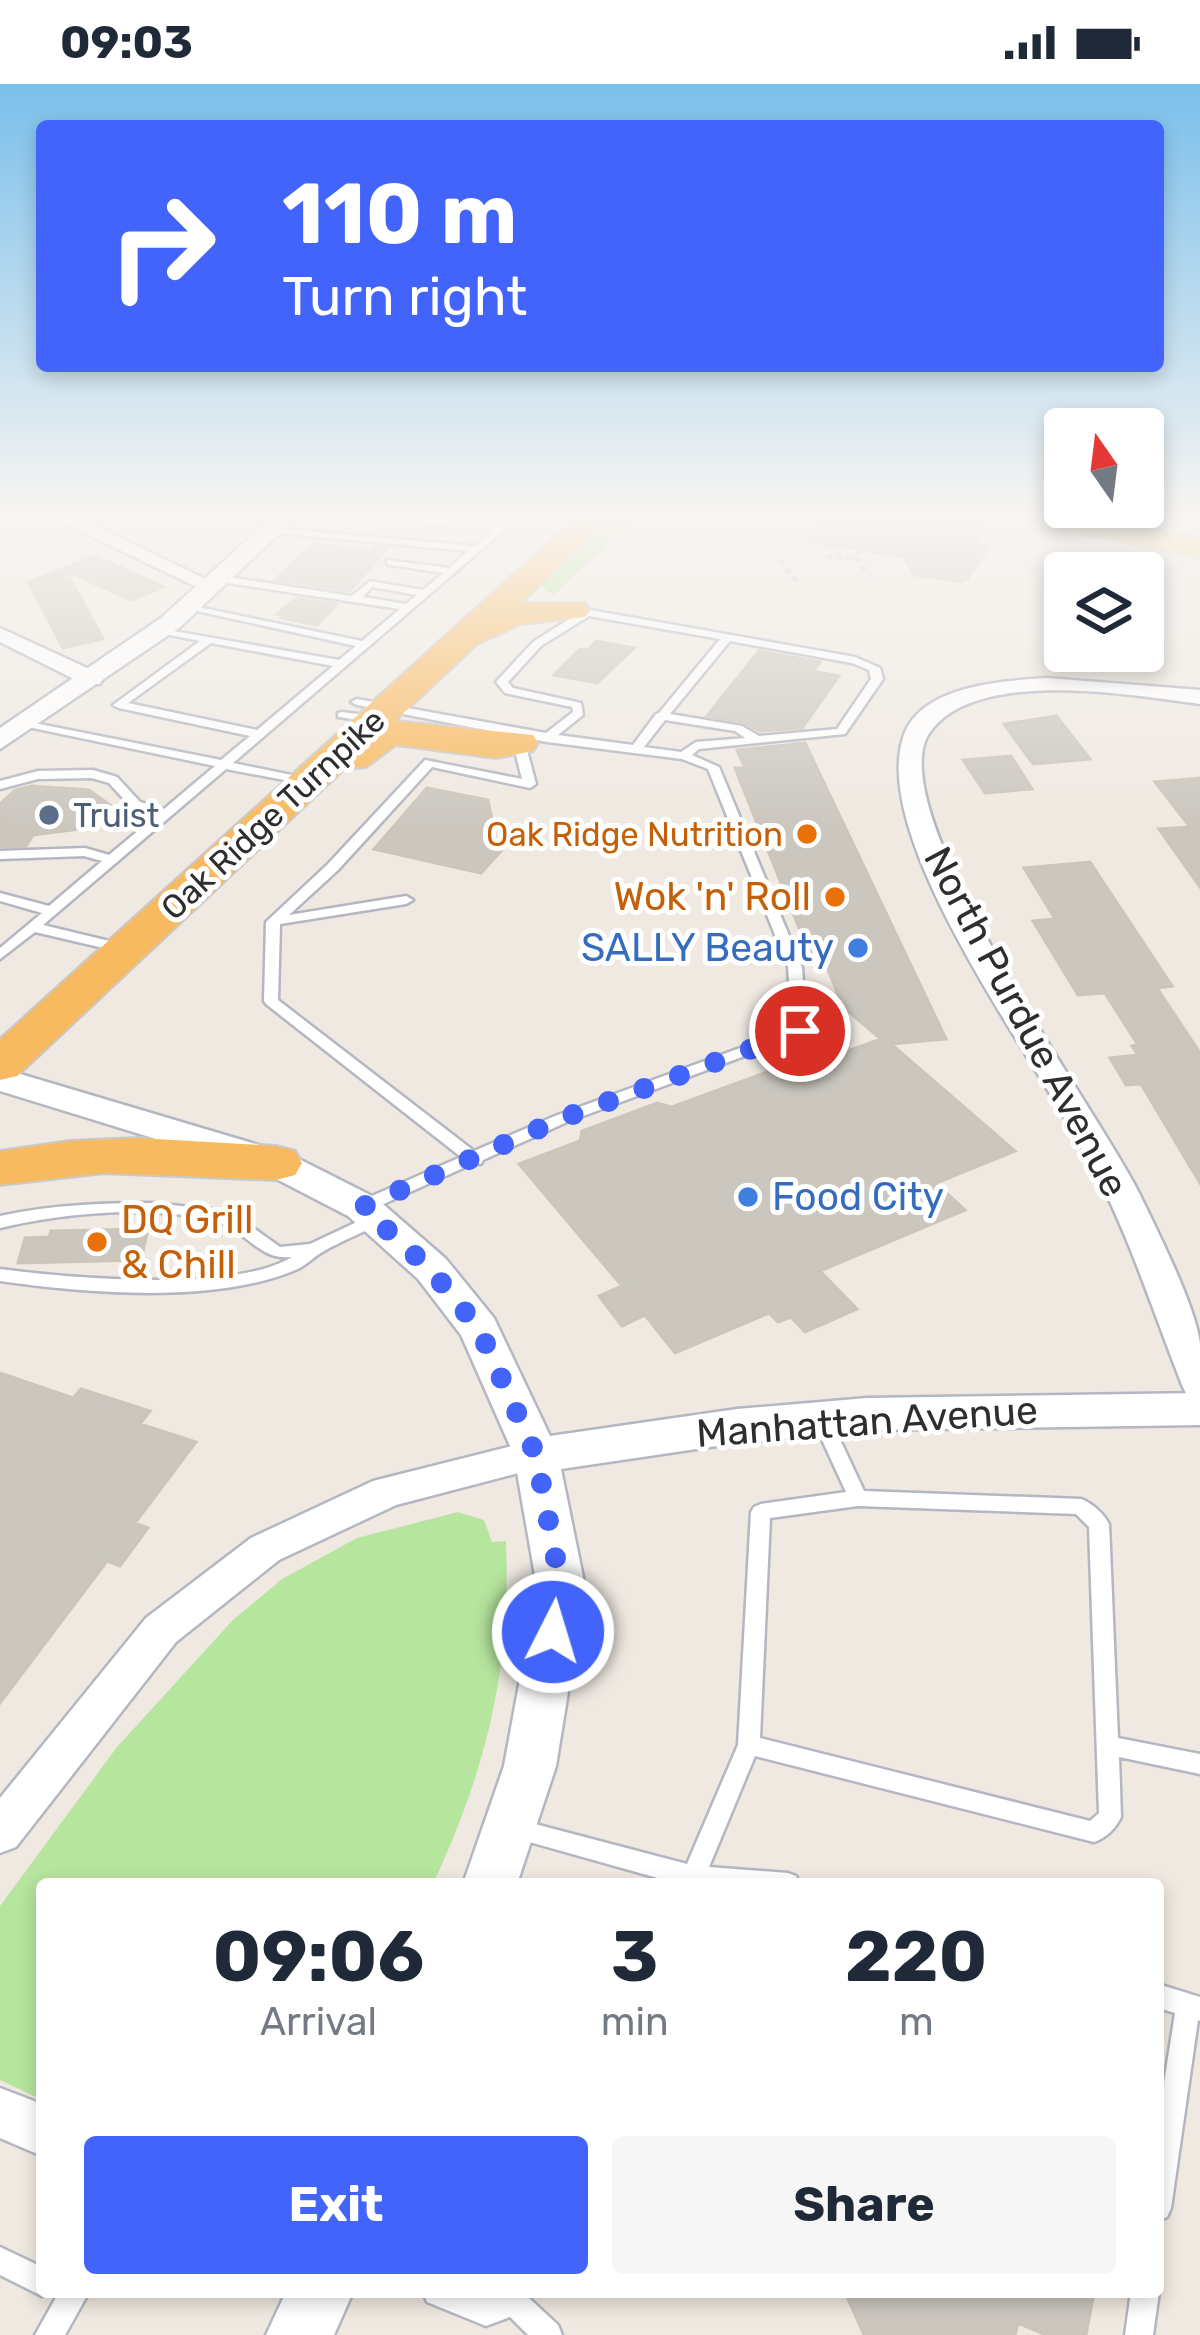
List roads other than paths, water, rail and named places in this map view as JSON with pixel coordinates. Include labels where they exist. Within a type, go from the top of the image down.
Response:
[{"type":"highway","name":"Oak Ridge Turnpike","points":[[0,1065],[109,945],[459,619]]},
{"type":"highway","name":"Oak Ridge Turnpike","points":[[365,711],[455,646],[484,619]]},
{"type":"highway","points":[[455,646],[504,619]]},
{"type":"highway","points":[[232,853],[294,813],[380,737],[406,733],[496,746],[534,740]]},
{"type":"highway","name":"Oak Ridge Turnpike","points":[[0,1022],[232,853],[291,778]]},
{"type":"highway","points":[[0,1168],[59,1156],[118,1152],[276,1163]]},
{"type":"street","points":[[0,741],[174,619]]},
{"type":"street","points":[[0,634],[92,679]]},
{"type":"street","name":"North Purdue Avenue","points":[[1200,697],[1043,682],[985,692],[939,708],[916,730],[907,757],[909,782],[933,856],[984,959],[1110,1168],[1200,1385]]},
{"type":"street","points":[[0,1079],[276,1163],[369,1213],[431,1270],[479,1329],[536,1455],[561,1587],[530,1766],[492,1878]]},
{"type":"street","name":"Manhattan Avenue","points":[[536,1455],[821,1418],[1200,1408]]},
{"type":"street","points":[[0,1832],[161,1630],[265,1550],[388,1492],[536,1455]]},
{"type":"street","points":[[0,2113],[36,2128]]},
{"type":"street","points":[[299,2335],[318,2298]]},
{"type":"lane","points":[[241,619],[361,644]]},
{"type":"lane","points":[[0,955],[391,619]]},
{"type":"lane","points":[[365,711],[534,740],[579,713],[577,705],[508,692],[502,682],[537,644],[569,619]]},
{"type":"lane","points":[[627,619],[855,660],[874,668],[878,679],[841,732],[696,746],[684,756]]},
{"type":"lane","points":[[160,630],[340,664]]},
{"type":"lane","points":[[636,749],[728,636]]},
{"type":"lane","points":[[209,639],[118,705],[259,734]]},
{"type":"lane","points":[[0,1275],[57,1285],[229,1282],[278,1273],[304,1262],[313,1250],[369,1213],[561,1119],[800,1031],[795,967],[713,767],[684,756],[534,740],[365,711]]},
{"type":"lane","points":[[660,716],[738,728],[754,739]]},
{"type":"lane","points":[[28,723],[291,778]]},
{"type":"lane","points":[[475,1160],[271,1000],[273,922],[333,867],[430,763],[530,784],[534,740]]},
{"type":"lane","points":[[0,785],[38,775],[93,774],[113,780],[136,806],[166,813]]},
{"type":"lane","points":[[0,855],[85,852],[112,860]]},
{"type":"lane","points":[[0,897],[51,911]]},
{"type":"lane","points":[[273,922],[406,900]]},
{"type":"lane","points":[[32,927],[109,945]]},
{"type":"lane","points":[[0,1222],[28,1213],[202,1211],[237,1223],[277,1252],[313,1250]]},
{"type":"lane","points":[[821,1418],[859,1498]]},
{"type":"lane","points":[[693,1878],[748,1745],[761,1512],[859,1498],[1081,1507],[1099,1523],[1110,1816],[1094,1832],[748,1745]]},
{"type":"lane","points":[[1107,1745],[1200,1764]]},
{"type":"lane","points":[[509,1827],[685,1878]]},
{"type":"lane","points":[[1164,1998],[1194,2007],[1164,2174]]},
{"type":"lane","points":[[0,2260],[36,2279]]},
{"type":"lane","points":[[49,2335],[67,2298]]},
{"type":"lane","points":[[451,2298],[485,2312],[514,2298]]},
{"type":"lane","points":[[517,2298],[548,2335]]},
{"type":"lane","points":[[1139,2335],[1144,2298]]},
{"type":"place","name":"Truist","points":[[49,815]]},
{"type":"place","name":"Oak Ridge Nutrition","points":[[807,834]]},
{"type":"place","name":"Wok 'n' Roll","points":[[835,897]]},
{"type":"place","name":"SALLY Beauty","points":[[858,948]]},
{"type":"place","name":"Food City","points":[[748,1197]]},
{"type":"place","name":"DQ Grill & Chill","points":[[97,1242]]}]
